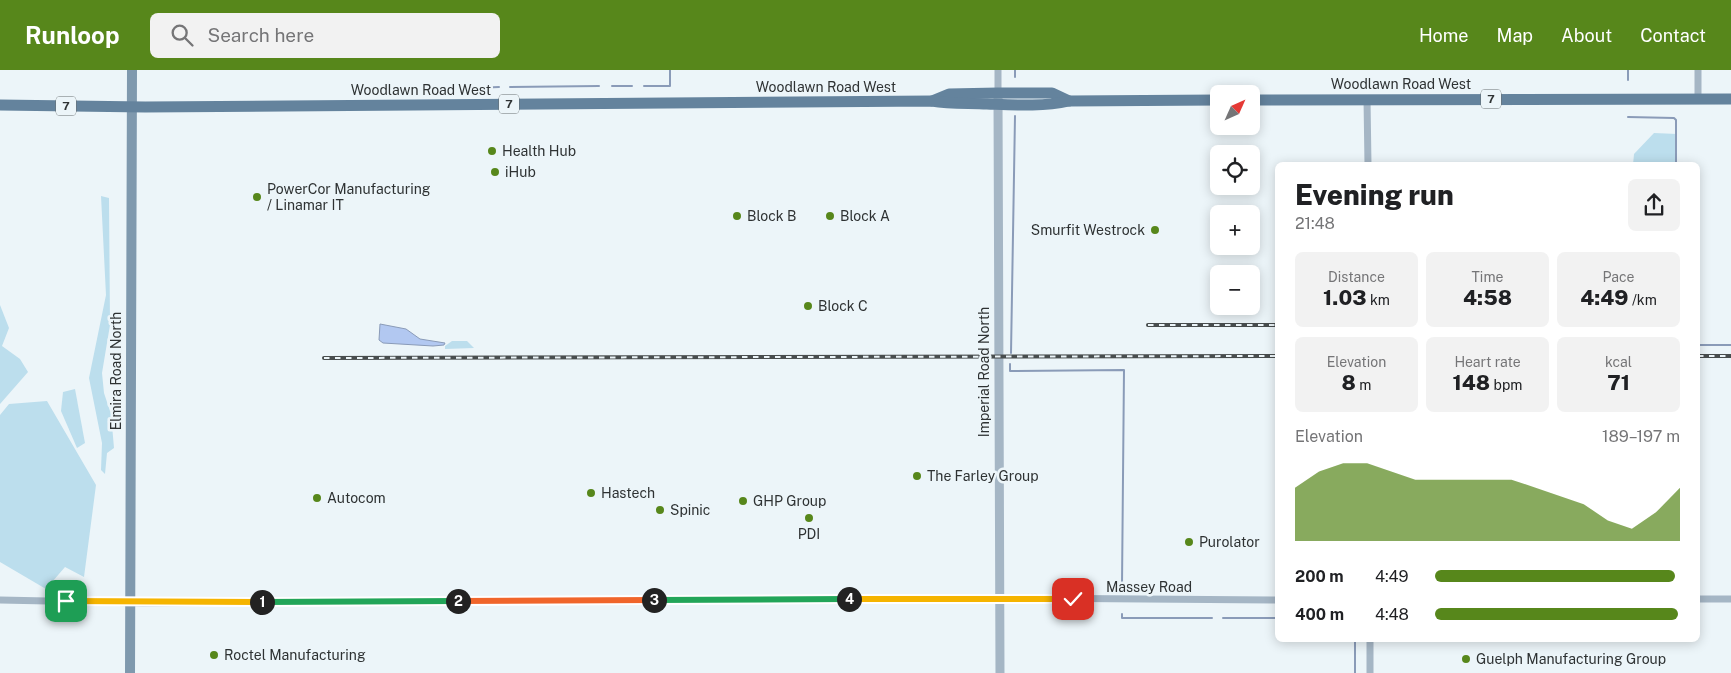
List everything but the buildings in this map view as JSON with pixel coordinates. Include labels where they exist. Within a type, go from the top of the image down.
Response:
[{"type":"main road","name":"Elmira Road North","points":[[130,673],[132,70]]},
{"type":"main road","name":"Woodlawn Road West","points":[[0,105],[132,107],[932,101],[949,94],[998,99],[1052,93],[1069,101],[1210,100]]},
{"type":"main road","name":"Woodlawn Road West","points":[[1260,100],[1731,99]]},
{"type":"street","name":"Imperial Road North","points":[[998,70],[1000,673]]},
{"type":"street","points":[[1698,70],[1698,100]]},
{"type":"street","points":[[1367,99],[1368,162]]},
{"type":"street","name":"Massey Road","points":[[0,600],[130,602],[1000,598],[1275,600]]},
{"type":"street","points":[[1700,599],[1731,599]]},
{"type":"street","points":[[1370,642],[1370,673]]},
{"type":"shaded area","points":[[1654,133],[1677,134],[1677,162],[1633,162],[1634,154]]},
{"type":"shaded area","points":[[101,196],[109,198],[110,325],[102,373],[104,393],[111,414],[114,448],[107,453],[105,474],[101,470],[102,443],[89,378],[106,295]]},
{"type":"shaded area","points":[[0,305],[9,328],[2,346],[20,359],[28,372],[0,404]]},
{"type":"shaded area","points":[[452,341],[467,341],[474,348],[445,349],[445,346]]},
{"type":"shaded area","points":[[75,389],[85,443],[77,448],[61,411],[63,392]]},
{"type":"shaded area","points":[[47,401],[96,485],[84,577],[65,567],[46,589],[0,562],[0,415],[9,404]]},
{"type":"water","points":[[380,324],[406,329],[420,339],[445,343],[444,345],[433,346],[383,343],[379,340]]},
{"type":"waterway","points":[[644,86],[670,86],[670,70]]},
{"type":"waterway","points":[[1015,70],[1015,77]]},
{"type":"waterway","points":[[1628,70],[1628,80]]},
{"type":"waterway","points":[[510,87],[599,86]]},
{"type":"waterway","points":[[612,86],[632,86]]},
{"type":"waterway","points":[[475,88],[499,87]]},
{"type":"waterway","points":[[1011,353],[1015,116]]},
{"type":"waterway","points":[[1628,117],[1674,118],[1676,120],[1676,162]]},
{"type":"waterway","points":[[1700,345],[1731,345]]},
{"type":"waterway","points":[[1010,364],[1010,371],[1124,370],[1122,585]]},
{"type":"waterway","points":[[1122,614],[1122,618],[1212,618]]},
{"type":"waterway","points":[[1223,618],[1275,618]]},
{"type":"waterway","points":[[1355,642],[1355,673]]},
{"type":"railway","points":[[1148,325],[1275,325]]},
{"type":"railway","points":[[324,358],[1275,356]]},
{"type":"railway","points":[[1700,356],[1731,356]]},
{"type":"place","name":"Health Hub","points":[[492,151]]},
{"type":"place","name":"iHub","points":[[495,172]]},
{"type":"place","name":"PowerCor Manufacturing / Linamar IT","points":[[257,197]]},
{"type":"place","name":"Block B","points":[[737,216]]},
{"type":"place","name":"Block A","points":[[830,216]]},
{"type":"place","name":"Smurfit Westrock","points":[[1155,230]]},
{"type":"place","name":"Block C","points":[[808,306]]},
{"type":"place","name":"The Farley Group","points":[[917,476]]},
{"type":"place","name":"Hastech","points":[[591,493]]},
{"type":"place","name":"Autocom","points":[[317,498]]},
{"type":"place","name":"GHP Group","points":[[743,501]]},
{"type":"place","name":"Spinic","points":[[660,510]]},
{"type":"place","name":"PDI","points":[[809,518]]},
{"type":"place","name":"Purolator","points":[[1189,542]]},
{"type":"place","name":"Roctel Manufacturing","points":[[214,655]]},
{"type":"place","name":"Guelph Manufacturing Group","points":[[1466,659]]},
{"type":"route","points":[[66,601],[143,603],[1073,599]]}]
